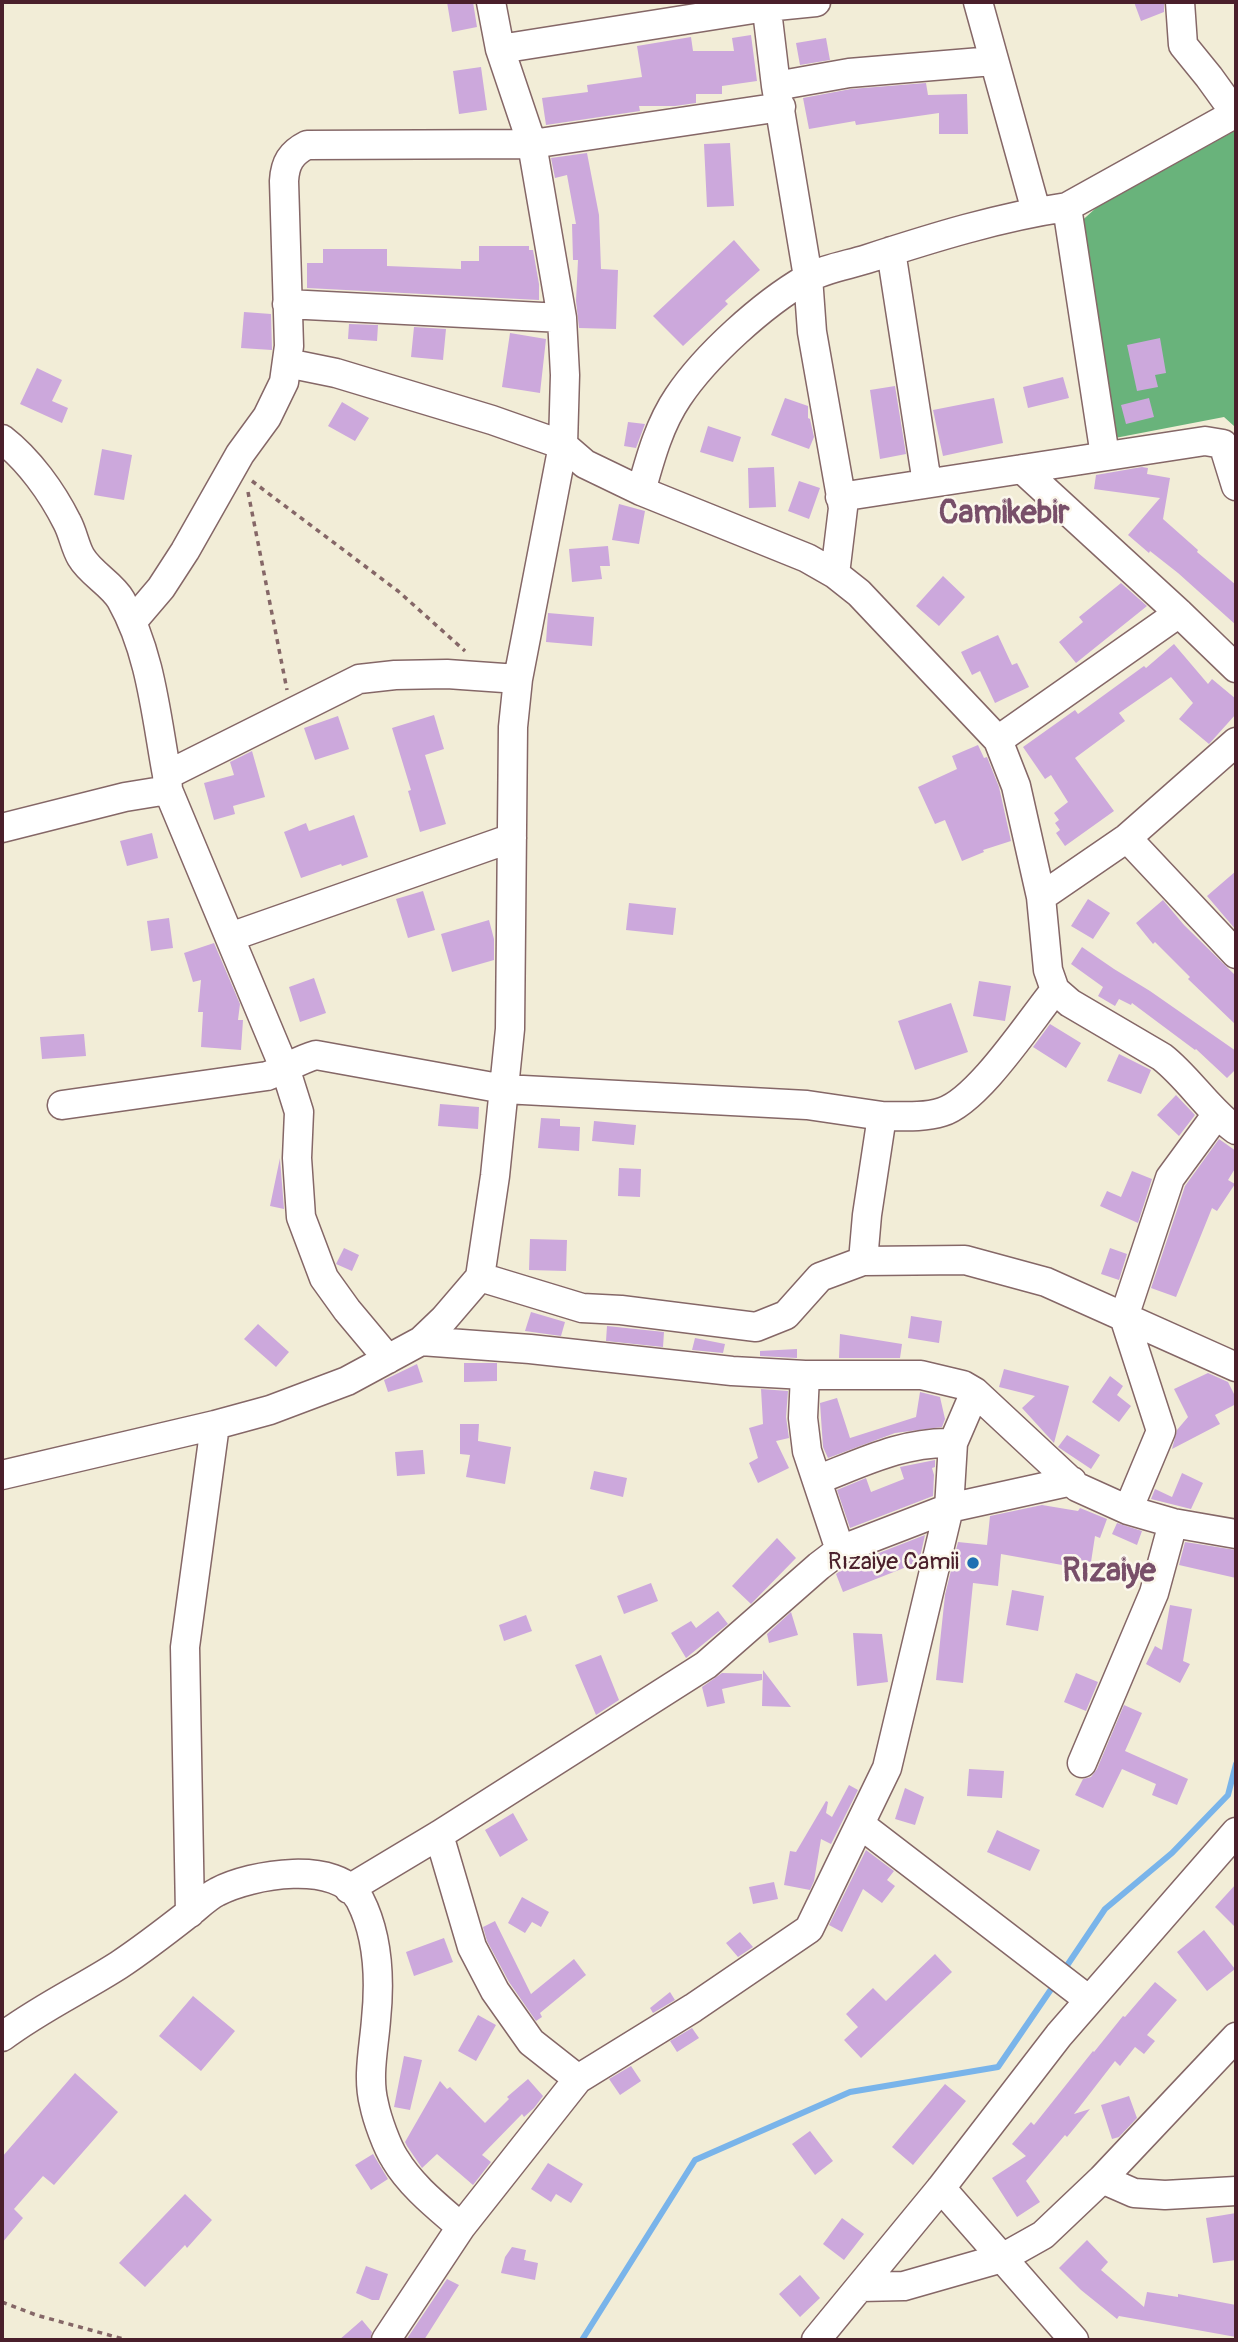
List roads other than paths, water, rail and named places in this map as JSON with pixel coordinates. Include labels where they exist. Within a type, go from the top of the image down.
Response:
[{"type":"street","points":[[2,1475],[215,1425],[270,1410],[347,1381],[421,1341],[480,1277],[495,1176],[510,1028],[513,727],[518,679],[562,445],[565,374],[562,318],[532,144],[500,49],[491,2]]},
{"type":"street","points":[[500,49],[766,4],[816,2]]},
{"type":"street","points":[[978,2],[1037,211]]},
{"type":"street","points":[[642,491],[662,426],[677,398],[695,374],[744,325],[808,277],[891,251],[1037,211],[1067,206],[1236,113],[1183,45],[1180,2]]},
{"type":"street","points":[[766,4],[808,277],[812,332],[843,508],[835,574]]},
{"type":"street","points":[[132,622],[167,579],[242,464],[277,399],[289,346],[285,168],[298,149],[307,145],[532,144],[779,96],[849,73],[993,61]]},
{"type":"street","points":[[1067,206],[1105,456]]},
{"type":"street","points":[[891,251],[928,483]]},
{"type":"street","points":[[286,304],[562,318]]},
{"type":"street","points":[[287,363],[362,381],[492,420],[562,445],[585,464],[642,491],[807,558],[835,574],[859,593],[998,740],[1016,786],[1041,897],[1048,970],[1055,990],[1070,1003],[1168,1062],[1227,1122],[1170,1178],[1124,1317],[1161,1431],[1128,1510]]},
{"type":"street","points":[[2,439],[41,480],[59,506],[81,557],[97,577],[120,597],[143,647],[168,782],[285,1070],[299,1112],[301,1217],[324,1278],[388,1359]]},
{"type":"street","points":[[840,496],[1205,441],[1223,444],[1236,486]]},
{"type":"street","points":[[1021,469],[1236,668]]},
{"type":"street","points":[[998,740],[1179,613]]},
{"type":"street","points":[[2,828],[125,797],[168,782],[359,679],[447,674],[518,679]]},
{"type":"street","points":[[1041,897],[1127,838],[1236,742]]},
{"type":"street","points":[[230,937],[512,838]]},
{"type":"street","points":[[1127,838],[1233,944]]},
{"type":"street","points":[[62,1105],[267,1076],[285,1070],[301,1059],[316,1055],[504,1089],[807,1105],[882,1116],[928,1115],[942,1112],[965,1100],[980,1085],[1055,990]]},
{"type":"street","points":[[863,1261],[867,1214],[882,1116]]},
{"type":"street","points":[[480,1277],[582,1308],[621,1310],[755,1327],[786,1315],[820,1277],[863,1261],[965,1260],[1046,1282],[1236,1367]]},
{"type":"street","points":[[421,1341],[530,1349],[732,1371],[921,1375],[963,1385],[975,1392],[1077,1487],[1128,1510],[1173,1523],[1236,1534]]},
{"type":"street","points":[[805,1374],[804,1434],[841,1550]]},
{"type":"street","points":[[386,2340],[461,2227],[578,2079],[693,2008],[809,1929],[887,1768],[948,1508],[953,1443],[975,1392]]},
{"type":"street","points":[[190,1913],[185,1647],[215,1425]]},
{"type":"street","points":[[817,1480],[897,1449],[923,1443],[953,1443]]},
{"type":"street","points":[[349,1889],[706,1665],[841,1550],[948,1508],[1072,1481]]},
{"type":"street","points":[[1082,1763],[1154,1593],[1173,1523]]},
{"type":"street","points":[[861,1825],[1078,1992]]},
{"type":"street","points":[[816,2340],[941,2188],[1059,2035],[1078,1992],[1236,1832]]},
{"type":"street","points":[[439,1835],[472,1947],[495,1991],[531,2042],[578,2079]]},
{"type":"street","points":[[2,2037],[30,2015],[144,1949],[216,1892],[248,1881],[319,1874],[343,1883],[359,1898],[373,1935],[377,1979],[377,2015],[371,2067],[374,2104],[394,2159],[423,2194],[461,2227]]},
{"type":"street","points":[[860,2287],[904,2286],[1002,2258],[1043,2235],[1102,2179],[1236,2037]]},
{"type":"street","points":[[1102,2179],[1134,2193],[1144,2194],[1236,2191]]},
{"type":"street","points":[[941,2188],[1074,2340]]},
{"type":"waterway","points":[[1064,1970],[1105,1909],[1172,1853],[1228,1795],[1236,1764]]},
{"type":"waterway","points":[[582,2340],[695,2160],[850,2092],[998,2067],[1056,1982]]},
{"type":"place","name":"Rızaiye Camii","points":[[973,1563]]},
{"type":"district","name":"Camikebir","points":[[1004,515]]},
{"type":"district","name":"Rızaiye","points":[[1109,1573]]}]
